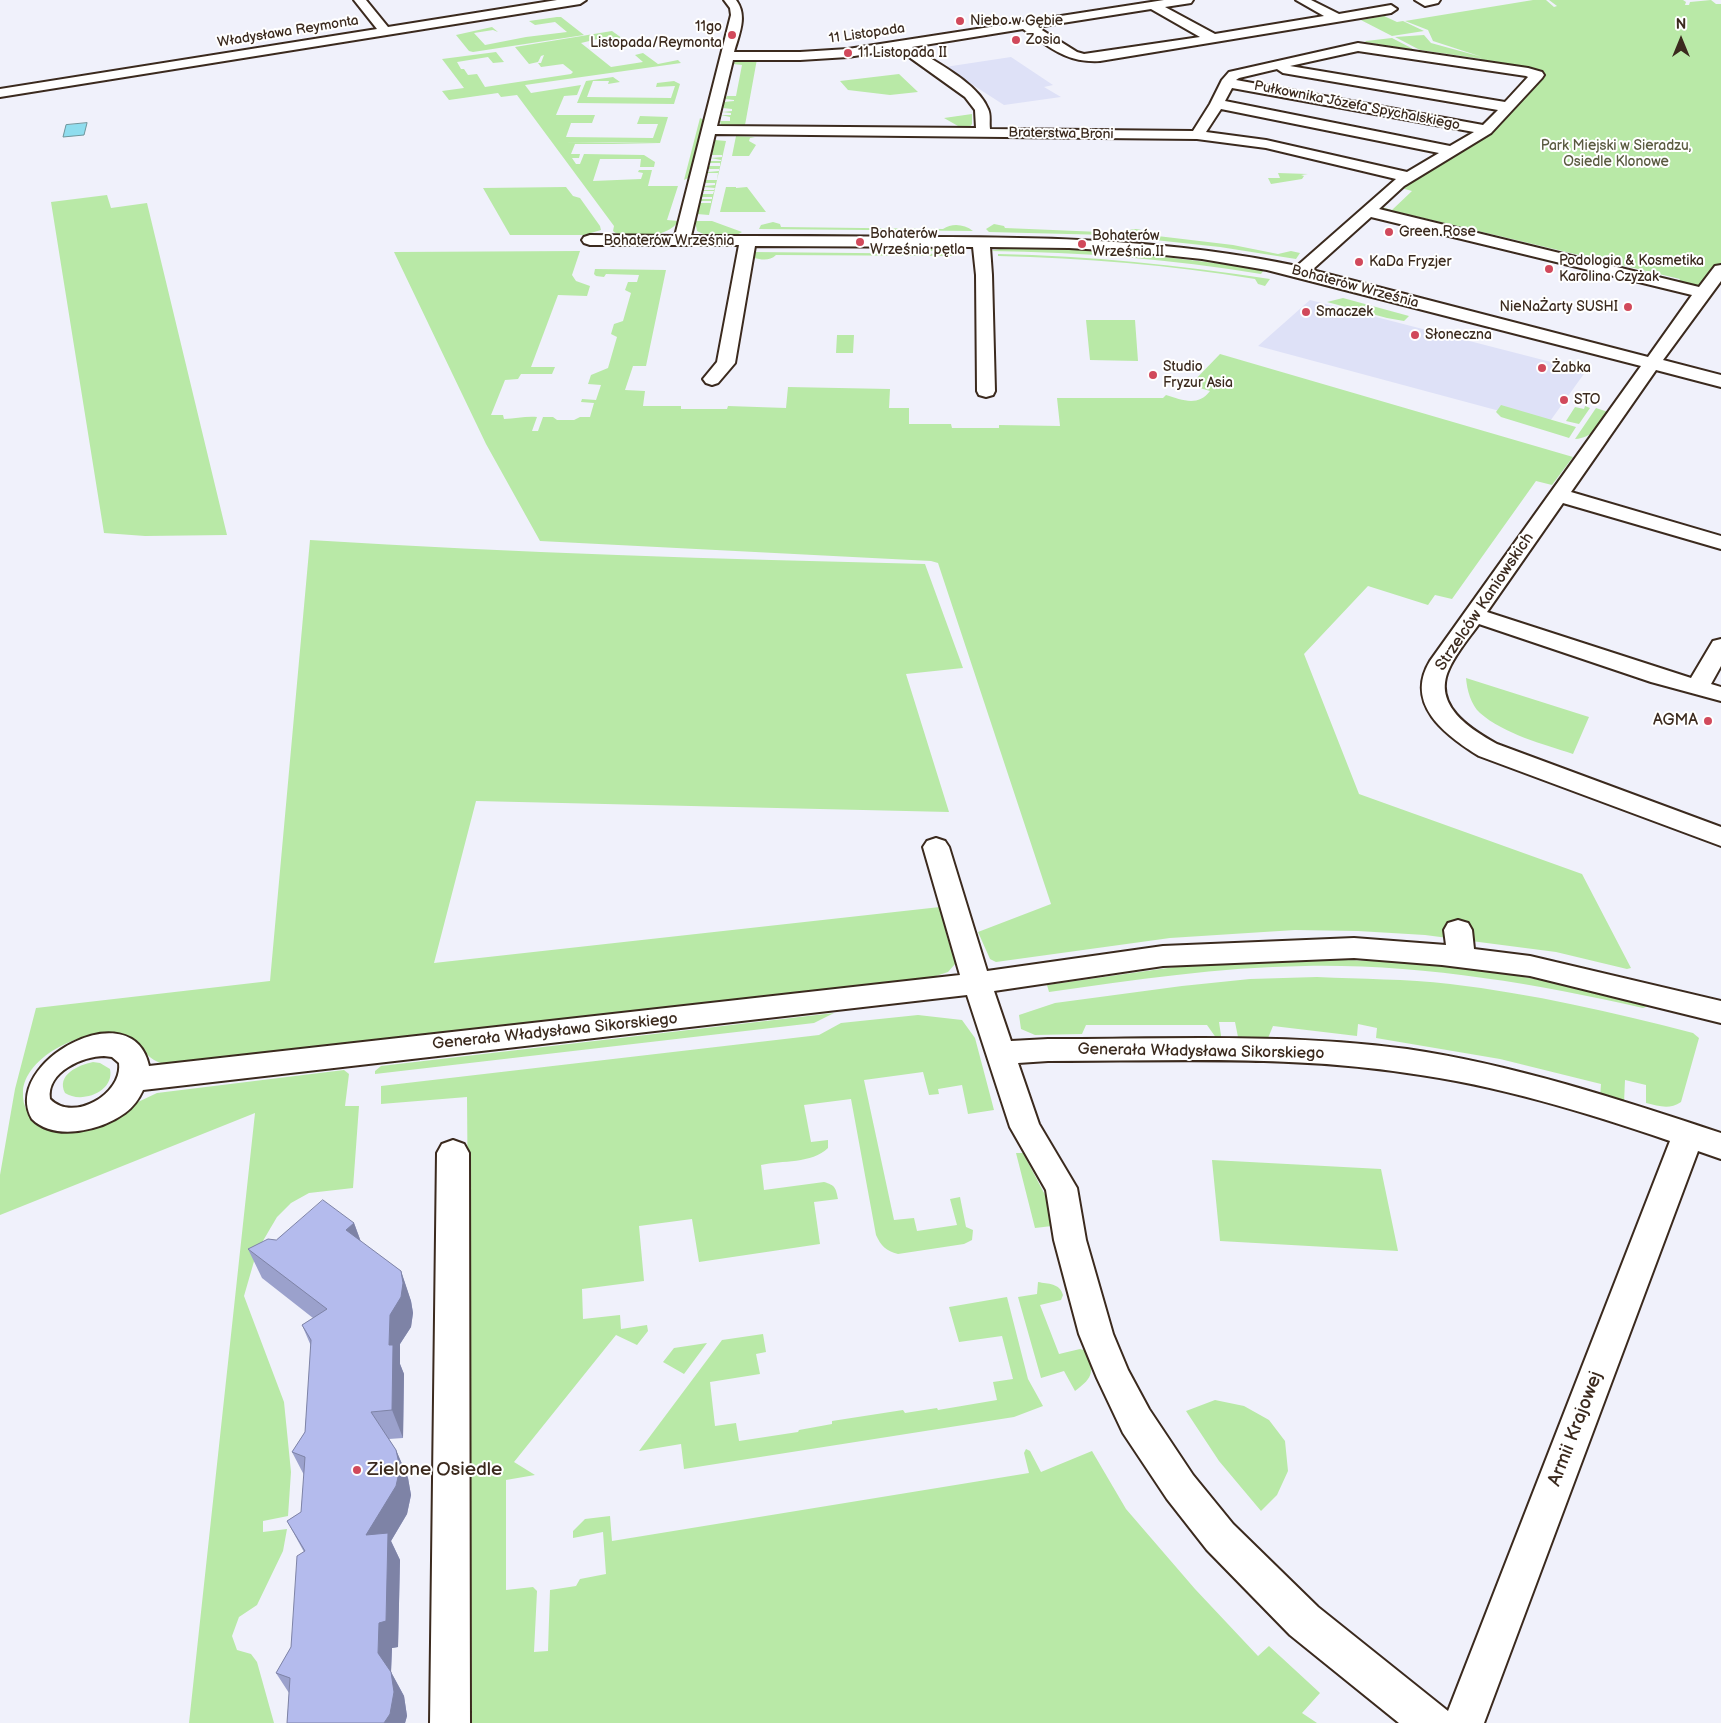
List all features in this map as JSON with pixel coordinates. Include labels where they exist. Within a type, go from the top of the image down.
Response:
[{"type":"street","points":[[360,0],[385,31]]},
{"type":"street","name":"Władysława Reymonta","points":[[0,93],[580,0]]},
{"type":"street","points":[[682,241],[728,56],[737,10],[730,0]]},
{"type":"street","name":"11 Listopada","points":[[728,56],[822,55],[901,45],[1187,0]]},
{"type":"street","points":[[1302,0],[1337,18]]},
{"type":"street","points":[[1421,0],[1425,2],[1434,0]]},
{"type":"street","points":[[1152,5],[1212,38]]},
{"type":"street","points":[[1025,24],[1072,55],[1084,58],[1391,9]]},
{"type":"street","points":[[901,45],[972,96],[982,110],[981,126],[984,133]]},
{"type":"street","name":"Pułkownika Józefa Spychalskiego","points":[[1270,66],[1507,107],[1537,76],[1528,72],[1362,47],[1270,66],[1238,73],[1231,77],[1228,82],[1486,130]]},
{"type":"street","points":[[1197,135],[1217,104],[1228,82]]},
{"type":"street","name":"Pułkownika Józefa Spychalskiego","points":[[1217,104],[1452,151]]},
{"type":"street","points":[[1300,272],[1367,211],[1408,177],[1486,130],[1507,107]]},
{"type":"street","name":"Braterstwa Broni","points":[[709,130],[1197,135],[1266,144],[1408,177]]},
{"type":"street","points":[[1367,211],[1703,293]]},
{"type":"street","name":"Bohaterów Września","points":[[590,240],[980,242],[1142,247],[1236,259],[1300,272],[1721,381]]},
{"type":"street","name":"Bohaterów Września","points":[[712,379],[726,363],[748,241]]},
{"type":"street","points":[[980,242],[984,274],[986,391]]},
{"type":"street","name":"Strzelców Kaniowskich","points":[[1721,270],[1652,363],[1436,671],[1433,684],[1437,707],[1452,725],[1473,742],[1508,759],[1721,836]]},
{"type":"street","points":[[1559,495],[1721,543]]},
{"type":"street","points":[[1475,615],[1659,677],[1698,686],[1721,694]]},
{"type":"street","points":[[1698,686],[1721,646]]},
{"type":"street","points":[[936,847],[977,984],[1025,1127],[1061,1188],[1070,1240],[1096,1334],[1114,1378],[1136,1421],[1180,1487],[1220,1537],[1304,1622],[1408,1706],[1434,1723]]},
{"type":"street","points":[[1458,930],[1461,958]]},
{"type":"street","name":"Generała Władysława Sikorskiego","points":[[134,1079],[977,984],[1163,956],[1248,951],[1354,948],[1530,966],[1721,1012]]},
{"type":"street","name":"Generała Władysława Sikorskiego","points":[[1000,1053],[1057,1050],[1281,1050],[1406,1061],[1528,1085],[1630,1114],[1721,1146]]},
{"type":"street","name":"Armii Krajowej","points":[[1464,1723],[1688,1135]]},
{"type":"street","points":[[450,1723],[453,1153]]},
{"type":"shaded area","points":[[1011,57],[1053,85],[1044,87],[1061,97],[1004,105],[945,67]]},
{"type":"shaded area","points":[[1310,300],[1586,371],[1548,424],[1258,346]]},
{"type":"green space","name":"Park Miejski w Sieradzu, Osiedle Klonowe","points":[[1533,0],[1546,0],[1554,7],[1557,6],[1549,0],[1683,0],[1686,2],[1685,5],[1689,5],[1690,2],[1711,0],[1716,4],[1721,4],[1721,263],[1705,284],[1694,287],[1677,283],[1680,279],[1398,212],[1394,215],[1385,211],[1382,207],[1392,210],[1412,191],[1401,188],[1490,133],[1544,76],[1542,73],[1477,61],[1482,59],[1420,50],[1395,37],[1424,35],[1431,43],[1482,57],[1433,41],[1428,30],[1405,21]]},
{"type":"green space","points":[[1384,16],[1397,22],[1403,21],[1424,31],[1392,36],[1355,17],[1362,20]]},
{"type":"green space","points":[[561,17],[584,35],[473,52],[469,51],[456,35],[492,27],[498,32],[493,30],[474,33],[485,45],[567,32],[555,22],[535,25],[529,21]]},
{"type":"green space","points":[[612,31],[626,41],[615,43],[615,40],[610,36],[581,43],[611,67],[643,62],[635,55],[643,53],[658,64],[678,60],[681,63],[525,85],[531,93],[581,85],[577,95],[564,96],[556,115],[595,115],[592,123],[571,123],[566,137],[653,138],[658,124],[637,124],[640,116],[668,117],[660,143],[565,142],[660,144],[575,144],[571,154],[580,154],[579,158],[572,158],[576,164],[580,164],[584,154],[644,155],[655,162],[654,167],[640,167],[641,159],[600,159],[593,181],[641,179],[643,173],[638,172],[639,170],[652,170],[648,186],[678,186],[667,220],[678,221],[667,231],[658,234],[637,237],[613,231],[614,226],[517,95],[501,97],[498,93],[449,100],[442,91],[464,88],[442,59],[496,52],[504,62],[493,63],[488,57],[457,62],[468,75],[477,74],[485,87],[571,74],[573,72],[563,64],[541,67],[538,63],[541,63],[544,55],[541,56],[538,62],[529,64],[515,47]]},
{"type":"green space","points":[[1392,38],[1415,50],[1365,42],[1366,41]]},
{"type":"green space","points":[[744,58],[757,59],[745,125],[721,126],[720,121],[730,121],[730,117],[721,115],[731,115],[731,113],[722,112],[732,111],[732,109],[723,108],[724,102],[734,101],[725,99],[727,96],[736,96],[742,65],[733,64],[737,60]]},
{"type":"green space","points":[[899,74],[918,92],[890,95],[848,90],[840,81]]},
{"type":"green space","points":[[613,77],[620,82],[608,84],[609,81],[593,81],[587,97],[671,98],[675,86],[656,87],[657,83],[674,81],[680,84],[674,104],[577,103],[586,81]]},
{"type":"green space","points":[[972,114],[972,124],[969,128],[958,129],[958,126],[944,118]]},
{"type":"green space","points":[[700,118],[704,120],[690,177],[684,180]]},
{"type":"green space","points":[[736,136],[755,137],[750,138],[749,141],[756,145],[749,156],[732,156]]},
{"type":"green space","points":[[715,140],[726,141],[709,215],[697,214],[700,203],[711,203],[711,201],[700,201],[701,199],[712,199],[712,197],[701,197],[702,194],[713,194],[714,191],[703,190],[714,190],[715,188],[704,187],[715,185],[715,183],[705,183],[706,180],[717,180],[718,173],[707,173],[719,171],[719,169],[708,169],[709,166],[720,166],[720,163],[710,163],[710,161],[721,161],[711,158],[722,157],[722,155],[712,155]]},
{"type":"green space","points":[[1278,173],[1308,174],[1301,175],[1304,176],[1302,179],[1271,184],[1268,178],[1280,178]]},
{"type":"green space","points":[[566,187],[573,196],[580,198],[601,230],[584,235],[510,235],[483,188]]},
{"type":"green space","points":[[726,187],[747,187],[766,212],[720,212]]},
{"type":"green space","points":[[107,195],[111,208],[147,203],[227,535],[145,536],[104,533],[51,202]]},
{"type":"green space","points":[[695,221],[712,221],[742,232],[726,237],[707,235],[697,231]]},
{"type":"green space","points":[[773,222],[780,224],[781,227],[943,229],[958,225],[973,231],[759,229],[761,225]]},
{"type":"green space","points":[[994,224],[1004,226],[1005,228],[1124,233],[1137,229],[1149,235],[1233,245],[1278,254],[1291,251],[1300,253],[1296,259],[1220,247],[1108,235],[989,232],[986,229]]},
{"type":"green space","points":[[781,234],[943,236],[943,238],[781,237]]},
{"type":"green space","points":[[874,245],[943,246],[943,251],[874,250]]},
{"type":"green space","points":[[1009,247],[1137,254],[1264,270],[1261,274],[1194,264],[1126,257],[990,251]]},
{"type":"green space","points":[[580,251],[572,275],[576,281],[590,286],[587,296],[558,295],[531,367],[555,367],[552,374],[521,374],[518,379],[505,380],[491,415],[503,415],[504,419],[537,417],[532,431],[538,431],[543,417],[553,417],[557,420],[574,420],[580,417],[590,417],[594,403],[581,402],[582,399],[596,400],[601,385],[588,384],[591,375],[608,368],[617,337],[611,334],[614,324],[623,321],[631,293],[625,290],[628,282],[637,282],[639,275],[606,274],[604,277],[596,276],[594,274],[595,269],[666,270],[646,366],[633,366],[625,390],[645,391],[643,406],[681,406],[681,409],[727,409],[728,406],[786,408],[788,387],[890,389],[889,408],[909,408],[909,424],[951,424],[952,428],[999,428],[999,425],[1060,426],[1057,398],[1163,398],[1166,395],[1190,401],[1200,399],[1210,391],[1190,385],[1220,354],[1573,457],[1552,485],[1536,481],[1452,599],[1435,595],[1428,605],[1368,586],[1304,654],[1359,794],[1582,874],[1631,968],[1627,969],[1556,952],[1425,935],[1295,930],[1170,938],[996,962],[990,959],[978,932],[1051,904],[938,563],[931,561],[540,541],[486,444],[394,252]]},
{"type":"green space","points":[[754,252],[956,254],[957,256],[776,255],[763,260],[754,258]]},
{"type":"green space","points":[[998,254],[1134,262],[1270,279],[1265,286],[1258,284],[1255,279],[1159,266],[1063,258],[998,256]]},
{"type":"green space","points":[[1343,298],[1409,316],[1404,321],[1327,302]]},
{"type":"green space","points":[[1086,320],[1135,320],[1138,361],[1090,360]]},
{"type":"green space","points":[[837,335],[854,335],[853,353],[836,353]]},
{"type":"green space","points":[[1501,405],[1576,427],[1569,438],[1501,417],[1496,412]]},
{"type":"green space","points":[[1585,406],[1590,408],[1579,424],[1566,421],[1575,407],[1584,409]]},
{"type":"green space","points":[[1596,408],[1608,412],[1591,433],[1575,439]]},
{"type":"green space","points":[[310,540],[464,549],[925,564],[963,668],[906,674],[949,812],[476,801],[434,963],[940,907],[947,937],[956,963],[948,972],[930,978],[184,1065],[157,1062],[132,1041],[118,1036],[103,1035],[88,1036],[73,1041],[45,1056],[34,1067],[27,1078],[23,1091],[27,1111],[42,1125],[121,1110],[157,1093],[344,1070],[349,1074],[345,1106],[359,1106],[353,1188],[309,1193],[291,1203],[277,1217],[257,1251],[244,1296],[284,1402],[291,1472],[288,1516],[263,1521],[263,1532],[287,1529],[283,1551],[257,1605],[239,1617],[232,1636],[237,1650],[251,1654],[257,1662],[274,1723],[189,1723],[255,1113],[0,1215],[0,1175],[15,1089],[36,1008],[270,981]]},
{"type":"green space","points":[[1466,678],[1589,717],[1573,754],[1512,733],[1480,713],[1474,706],[1468,692]]},
{"type":"green space","points":[[1304,959],[1404,963],[1479,970],[1559,983],[1649,1003],[1648,1006],[1643,1008],[1517,983],[1475,977],[1390,968],[1348,966],[1241,969],[1049,992],[1047,985],[1175,967],[1238,961]]},
{"type":"green space","points":[[1317,977],[1433,982],[1481,988],[1573,1004],[1693,1033],[1699,1038],[1681,1102],[1664,1107],[1646,1103],[1646,1085],[1625,1080],[1624,1103],[1600,1098],[1601,1084],[1500,1059],[1376,1038],[1377,1028],[1358,1024],[1357,1036],[1273,1026],[1266,1043],[1239,1042],[1235,1022],[1219,1022],[1222,1042],[1219,1042],[1207,1025],[1086,1025],[1082,1034],[1035,1035],[1021,1029],[1019,1015],[1055,1003],[1250,979]]},
{"type":"green space","points":[[834,1013],[814,1023],[375,1074],[375,1071],[381,1066]]},
{"type":"green space","points":[[918,1015],[962,1020],[975,1038],[994,1110],[968,1114],[962,1085],[938,1089],[939,1094],[929,1095],[923,1072],[864,1080],[894,1220],[914,1218],[917,1231],[957,1225],[950,1199],[960,1197],[966,1227],[973,1230],[972,1240],[964,1244],[898,1254],[887,1250],[882,1245],[876,1235],[851,1099],[804,1105],[811,1142],[828,1140],[828,1148],[814,1157],[761,1165],[764,1190],[824,1182],[834,1187],[838,1199],[814,1202],[820,1244],[699,1262],[692,1219],[639,1226],[644,1281],[582,1289],[583,1319],[620,1315],[621,1329],[647,1325],[648,1331],[637,1345],[616,1335],[514,1462],[535,1475],[506,1480],[506,1590],[533,1587],[537,1591],[534,1652],[548,1651],[550,1590],[576,1586],[580,1579],[606,1574],[603,1532],[573,1538],[573,1531],[585,1519],[610,1516],[612,1541],[1029,1473],[1024,1453],[1026,1449],[1030,1451],[1041,1472],[1092,1451],[1126,1509],[1195,1589],[1258,1656],[1269,1646],[1320,1693],[1302,1713],[1317,1723],[472,1723],[467,1097],[381,1104],[381,1086],[819,1035],[841,1023]]},
{"type":"green space","points":[[93,1062],[100,1063],[110,1069],[110,1077],[102,1090],[95,1094],[79,1097],[65,1093],[63,1081],[66,1076],[75,1068]]},
{"type":"green space","points":[[1016,1153],[1023,1153],[1053,1210],[1052,1226],[1035,1228]]},
{"type":"green space","points":[[1212,1160],[1381,1169],[1398,1251],[1220,1241]]},
{"type":"green space","points":[[1038,1282],[1056,1286],[1063,1295],[1061,1300],[1040,1305],[1059,1354],[1080,1349],[1084,1350],[1090,1363],[1091,1373],[1089,1377],[1075,1391],[1064,1371],[1041,1378],[1018,1297],[1037,1294]]},
{"type":"green space","points":[[1007,1297],[1028,1379],[1043,1406],[1014,1417],[684,1469],[681,1444],[639,1451],[722,1340],[763,1334],[766,1352],[756,1354],[760,1374],[710,1382],[715,1426],[736,1423],[739,1441],[798,1432],[799,1430],[832,1424],[832,1421],[903,1410],[905,1413],[937,1408],[938,1410],[997,1400],[993,1382],[1013,1379],[1002,1336],[959,1342],[949,1307]]},
{"type":"green space","points":[[707,1343],[684,1374],[663,1362],[674,1348]]},
{"type":"green space","points":[[1215,1400],[1244,1406],[1269,1420],[1285,1441],[1288,1471],[1277,1495],[1261,1511],[1219,1461],[1186,1411]]},
{"type":"water","points":[[87,123],[84,135],[63,137],[66,125]]},
{"type":"building","name":"Zielone Osiedle","points":[[323,1200],[354,1223],[346,1230],[401,1271],[403,1283],[401,1297],[390,1315],[389,1345],[393,1345],[392,1410],[371,1412],[396,1450],[400,1468],[396,1486],[366,1535],[388,1533],[386,1621],[379,1623],[378,1653],[391,1672],[394,1692],[390,1714],[384,1723],[287,1723],[290,1678],[276,1673],[291,1647],[297,1556],[305,1551],[287,1521],[301,1512],[305,1457],[292,1452],[305,1432],[311,1340],[302,1325],[327,1309],[248,1249],[268,1239],[276,1240]]},
{"type":"place","name":"Niebo w Gębie","points":[[960,21]]},
{"type":"place","name":"11go Listopada/Reymonta","points":[[732,35]]},
{"type":"place","name":"Zosia","points":[[1016,40]]},
{"type":"place","name":"11 Listopada II","points":[[848,53]]},
{"type":"place","name":"Green Rose","points":[[1389,232]]},
{"type":"place","name":"Bohaterów Września pętla","points":[[860,242]]},
{"type":"place","name":"Bohaterów Września II","points":[[1082,244]]},
{"type":"place","name":"KaDa Fryzjer","points":[[1359,262]]},
{"type":"place","name":"Podologia & Kosmetika Karolina Czyżak","points":[[1549,269]]},
{"type":"place","name":"NieNaŻarty SUSHI","points":[[1628,307]]},
{"type":"place","name":"Smaczek","points":[[1306,312]]},
{"type":"place","name":"Słoneczna","points":[[1415,335]]},
{"type":"place","name":"Żabka","points":[[1542,368]]},
{"type":"place","name":"Studio Fryzur Asia","points":[[1153,375]]},
{"type":"place","name":"STO","points":[[1564,400]]},
{"type":"place","name":"AGMA","points":[[1708,721]]},
{"type":"place","name":"Zielone Osiedle","points":[[357,1470]]}]
